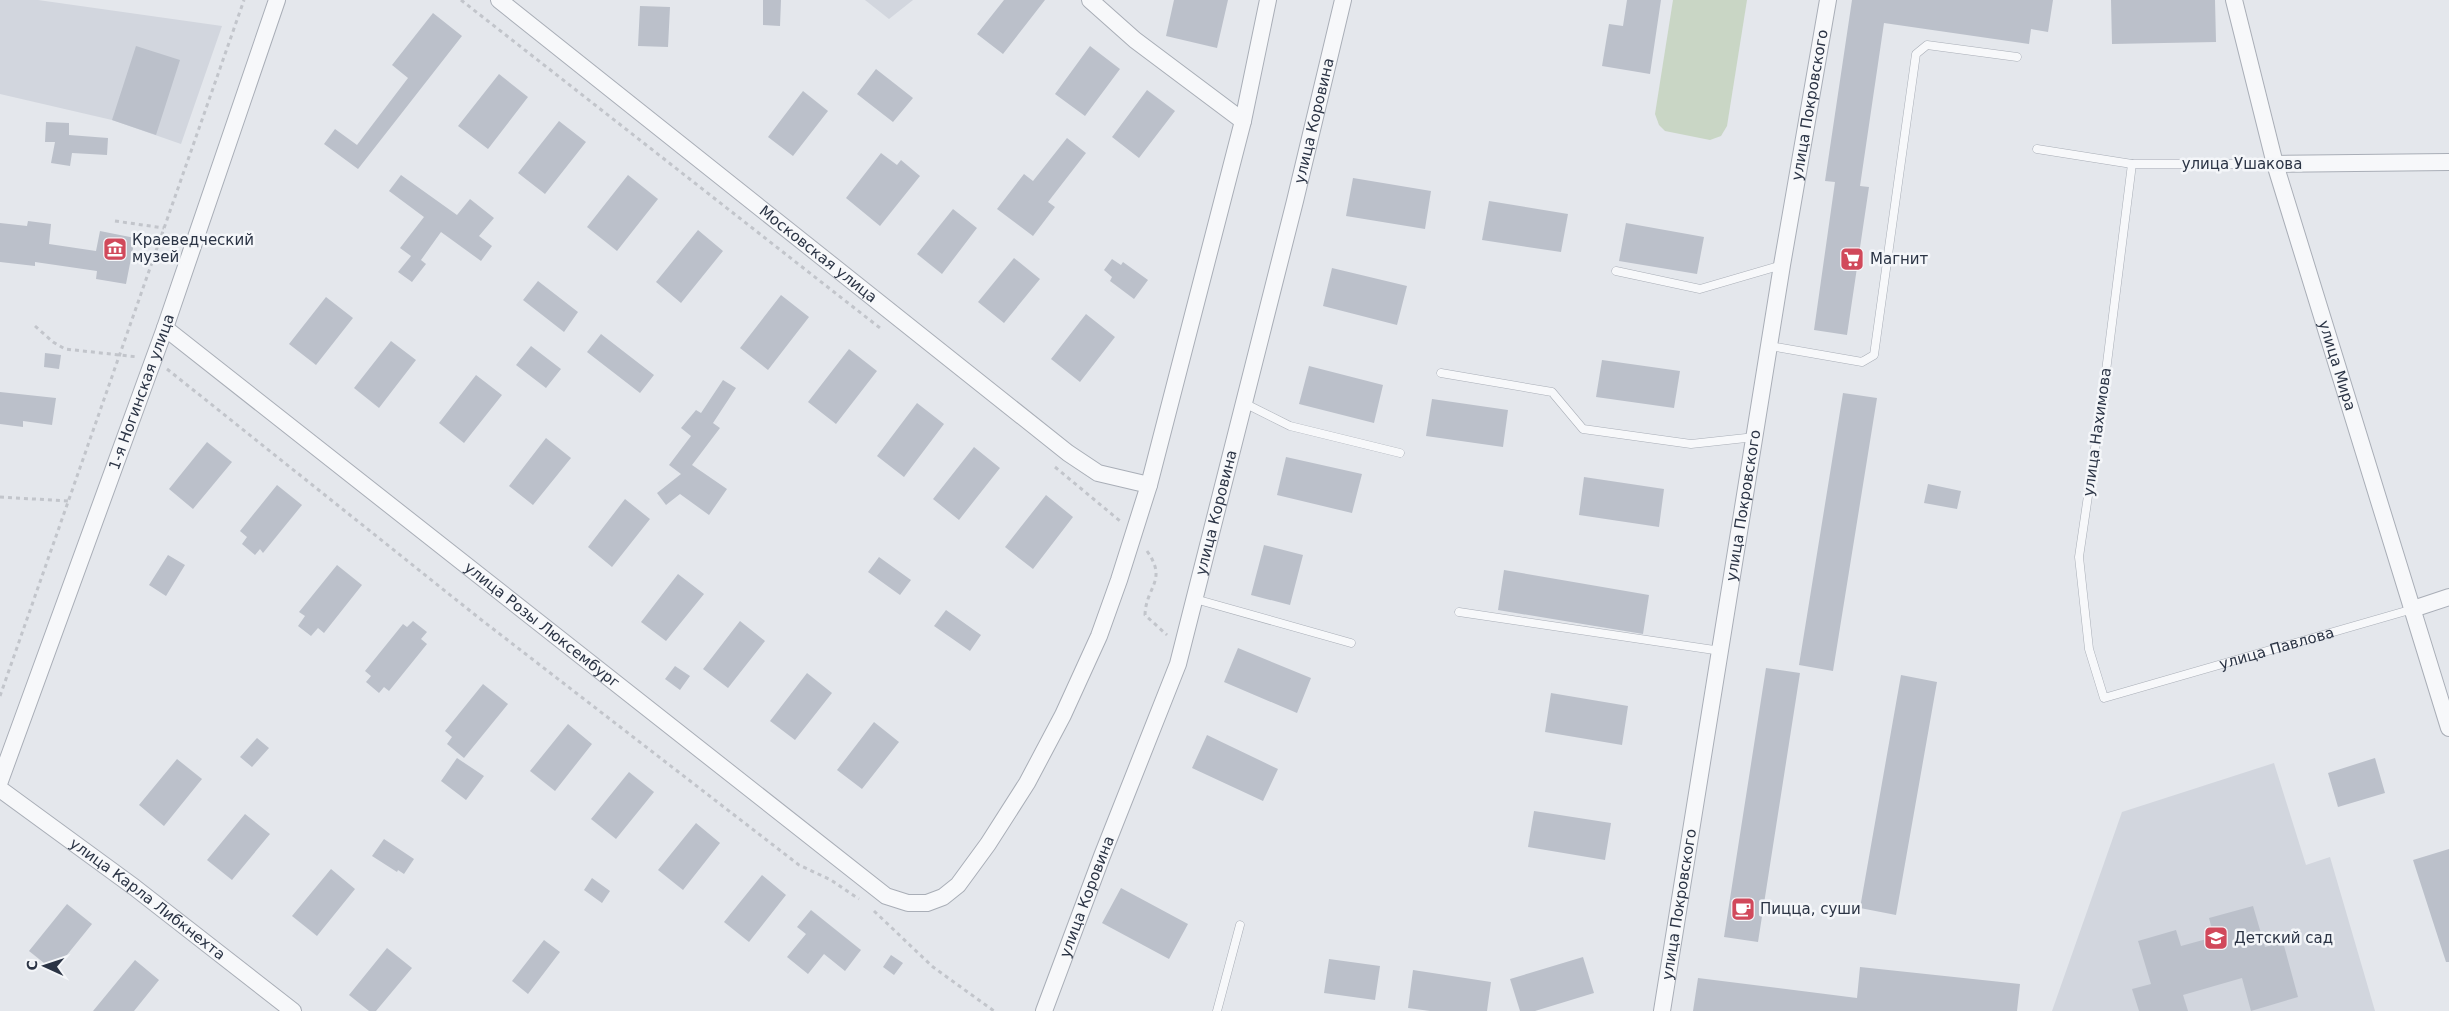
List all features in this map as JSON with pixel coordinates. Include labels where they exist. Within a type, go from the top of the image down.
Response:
[{"type":"street","name":"1-я Ногинская улица","points":[[0,781],[165,328],[277,0]]},
{"type":"street","name":"Московская улица","points":[[499,0],[1068,453],[1098,472],[1149,485]]},
{"type":"street","points":[[1090,0],[1135,40],[1243,122]]},
{"type":"street","points":[[1133,532],[1149,485],[1243,122],[1268,0]]},
{"type":"street","name":"улица Коровина","points":[[1044,1011],[1102,856],[1178,664],[1343,0]]},
{"type":"street","name":"улица Покровского","points":[[1662,1011],[1782,265],[1828,0]]},
{"type":"street","name":"улица Мира","points":[[2234,0],[2275,164],[2449,728]]},
{"type":"street","name":"улица Ушакова","points":[[2275,164],[2449,162]]},
{"type":"street","name":"улица Розы Люксембург","points":[[165,328],[886,896],[908,903],[927,903],[943,897],[958,885],[988,844],[1027,783],[1063,715],[1099,636],[1119,580],[1133,532]]},
{"type":"street","name":"улица Павлова","points":[[2412,609],[2449,597]]},
{"type":"street","name":"улица Карла Либкнехта","points":[[0,789],[134,887],[293,1011]]},
{"type":"lane","points":[[1770,346],[1862,362],[1874,355],[1916,54],[1927,45],[2017,57]]},
{"type":"lane","name":"улица Ушакова","points":[[2037,150],[2132,164],[2275,164]]},
{"type":"lane","name":"улица Нахимова","points":[[2104,698],[2089,649],[2079,557],[2104,387],[2132,164]]},
{"type":"lane","points":[[1616,271],[1700,288],[1782,265]]},
{"type":"lane","points":[[1441,373],[1552,392],[1583,429],[1691,444],[1755,437]]},
{"type":"lane","points":[[1244,403],[1290,426],[1400,453]]},
{"type":"lane","points":[[1194,599],[1351,643]]},
{"type":"lane","name":"улица Павлова","points":[[2104,698],[2412,609]]},
{"type":"lane","points":[[1459,612],[1721,650]]},
{"type":"lane","points":[[1217,1011],[1240,925]]},
{"type":"path","points":[[0,696],[244,0]]},
{"type":"path","points":[[461,0],[885,332]]},
{"type":"path","points":[[115,221],[164,228]]},
{"type":"path","points":[[35,326],[52,342],[65,349],[121,354],[153,360],[174,373],[479,618],[799,865],[831,880],[864,902]]},
{"type":"path","points":[[1053,466],[1133,532],[1150,555],[1157,576],[1145,606],[1145,615],[1182,649]]},
{"type":"path","points":[[0,497],[68,501]]},
{"type":"path","points":[[872,908],[934,967],[994,1011]]},
{"type":"shaded area","points":[[0,0],[38,0],[222,26],[181,144],[112,120],[0,94]]},
{"type":"shaded area","points":[[865,0],[913,0],[889,19]]},
{"type":"shaded area","name":"Детский сад","points":[[2274,763],[2306,865],[2330,857],[2375,1011],[2052,1011],[2122,812]]},
{"type":"green space","points":[[1673,0],[1747,0],[1727,126],[1721,136],[1710,140],[1665,131],[1659,125],[1655,114]]},
{"type":"building","points":[[763,0],[781,0],[780,26],[763,25]]},
{"type":"building","points":[[1004,0],[1045,0],[1003,54],[977,34]]},
{"type":"building","points":[[1174,0],[1228,0],[1217,48],[1166,36]]},
{"type":"building","points":[[1627,0],[1661,0],[1650,74],[1602,66],[1609,24],[1623,26]]},
{"type":"building","points":[[1852,0],[2053,0],[2048,32],[2031,29],[2029,44],[1884,23],[1860,186],[1869,187],[1847,335],[1814,330],[1835,182],[1825,181]]},
{"type":"building","points":[[2111,0],[2215,0],[2216,42],[2112,44]]},
{"type":"building","points":[[640,6],[670,7],[668,47],[638,46]]},
{"type":"building","points":[[433,13],[462,36],[358,169],[324,144],[335,129],[357,145],[408,78],[392,65]]},
{"type":"building","points":[[136,46],[180,60],[156,135],[112,120]]},
{"type":"building","points":[[1090,46],[1120,69],[1085,116],[1055,94]]},
{"type":"building","points":[[876,69],[913,98],[893,122],[857,94]]},
{"type":"building","points":[[499,74],[528,97],[488,149],[458,126]]},
{"type":"building","points":[[1147,90],[1175,111],[1139,158],[1112,137]]},
{"type":"building","points":[[803,91],[828,111],[793,156],[768,137]]},
{"type":"building","points":[[559,121],[586,142],[545,194],[518,173]]},
{"type":"building","points":[[46,122],[69,123],[69,135],[108,138],[107,155],[72,153],[70,166],[51,163],[55,142],[45,142]]},
{"type":"building","points":[[1067,138],[1086,153],[1048,202],[1055,207],[1033,236],[997,209],[1024,174],[1033,181]]},
{"type":"building","points":[[881,153],[897,165],[901,160],[920,176],[880,226],[846,198]]},
{"type":"building","points":[[401,175],[457,215],[470,199],[494,218],[479,236],[492,246],[481,261],[441,232],[421,260],[426,264],[412,282],[398,272],[411,256],[400,248],[424,217],[389,191]]},
{"type":"building","points":[[628,175],[658,199],[617,251],[587,227]]},
{"type":"building","points":[[1353,178],[1431,191],[1425,229],[1346,216]]},
{"type":"building","points":[[1489,201],[1568,214],[1561,252],[1482,240]]},
{"type":"building","points":[[953,209],[977,228],[942,274],[917,254]]},
{"type":"building","points":[[28,221],[51,224],[49,244],[96,251],[100,231],[135,238],[126,284],[96,279],[97,271],[35,262],[35,266],[0,262],[0,223],[27,226]]},
{"type":"building","points":[[1626,223],[1704,237],[1697,274],[1619,261]]},
{"type":"building","points":[[698,230],[723,251],[681,303],[656,282]]},
{"type":"building","points":[[1014,258],[1040,279],[1004,323],[978,302]]},
{"type":"building","points":[[1112,259],[1121,265],[1123,262],[1148,280],[1134,299],[1110,281],[1112,277],[1104,270]]},
{"type":"building","points":[[1332,268],[1407,286],[1397,325],[1323,306]]},
{"type":"building","points":[[538,281],[578,312],[564,332],[523,300]]},
{"type":"building","points":[[781,295],[809,317],[768,370],[740,348]]},
{"type":"building","points":[[326,297],[353,318],[316,365],[289,344]]},
{"type":"building","points":[[1086,314],[1115,337],[1080,382],[1051,359]]},
{"type":"building","points":[[601,334],[654,375],[640,393],[587,352]]},
{"type":"building","points":[[391,341],[416,360],[379,408],[354,388]]},
{"type":"building","points":[[531,346],[561,369],[546,388],[516,365]]},
{"type":"building","points":[[849,349],[877,371],[836,424],[808,402]]},
{"type":"building","points":[[45,353],[61,355],[59,369],[44,367]]},
{"type":"building","points":[[1602,360],[1680,371],[1674,408],[1596,397]]},
{"type":"building","points":[[1309,366],[1383,385],[1374,423],[1299,404]]},
{"type":"building","points":[[476,375],[502,395],[464,443],[439,423]]},
{"type":"building","points":[[723,380],[736,388],[713,423],[720,428],[692,465],[727,489],[709,515],[680,494],[666,505],[657,493],[681,474],[669,465],[691,436],[681,428],[696,410],[701,413]]},
{"type":"building","points":[[0,392],[56,398],[52,425],[23,421],[23,427],[0,424]]},
{"type":"building","points":[[1843,393],[1877,398],[1833,671],[1799,665]]},
{"type":"building","points":[[1432,399],[1508,410],[1503,447],[1426,436]]},
{"type":"building","points":[[917,403],[944,424],[904,477],[877,456]]},
{"type":"building","points":[[546,438],[571,458],[533,505],[509,486]]},
{"type":"building","points":[[207,442],[232,462],[193,509],[169,489]]},
{"type":"building","points":[[974,447],[1000,468],[959,520],[933,499]]},
{"type":"building","points":[[1286,457],[1362,474],[1352,513],[1277,495]]},
{"type":"building","points":[[1584,477],[1664,489],[1659,527],[1579,515]]},
{"type":"building","points":[[1928,484],[1961,491],[1957,509],[1924,503]]},
{"type":"building","points":[[277,485],[302,505],[263,553],[260,549],[255,555],[242,544],[247,537],[240,531]]},
{"type":"building","points":[[1046,495],[1073,517],[1033,569],[1005,547]]},
{"type":"building","points":[[625,499],[650,519],[612,567],[588,547]]},
{"type":"building","points":[[1264,545],[1303,555],[1290,605],[1251,595]]},
{"type":"building","points":[[168,555],[185,565],[166,596],[149,585]]},
{"type":"building","points":[[879,557],[911,580],[900,595],[868,572]]},
{"type":"building","points":[[337,565],[362,585],[324,633],[318,628],[311,636],[298,626],[305,616],[299,612]]},
{"type":"building","points":[[1504,570],[1649,595],[1643,634],[1498,610]]},
{"type":"building","points":[[678,574],[704,594],[666,641],[641,622]]},
{"type":"building","points":[[946,610],[981,635],[970,651],[934,626]]},
{"type":"building","points":[[413,621],[427,632],[421,639],[427,644],[389,691],[384,687],[379,693],[366,682],[371,676],[365,671],[403,624],[407,627]]},
{"type":"building","points":[[740,621],[765,641],[728,688],[703,669]]},
{"type":"building","points":[[1238,648],[1311,678],[1297,713],[1224,682]]},
{"type":"building","points":[[675,666],[690,676],[680,690],[665,679]]},
{"type":"building","points":[[1766,668],[1800,673],[1758,942],[1724,937]]},
{"type":"building","points":[[807,673],[832,693],[795,740],[770,721]]},
{"type":"building","points":[[1901,675],[1937,682],[1896,915],[1860,908]]},
{"type":"building","points":[[483,684],[508,704],[464,758],[447,744],[452,737],[445,731]]},
{"type":"building","points":[[1551,693],[1628,706],[1622,745],[1545,732]]},
{"type":"building","points":[[874,722],[899,742],[862,789],[837,770]]},
{"type":"building","points":[[568,724],[592,744],[555,791],[530,771]]},
{"type":"building","points":[[1207,735],[1278,769],[1263,801],[1192,768]]},
{"type":"building","points":[[257,738],[269,748],[252,767],[240,757]]},
{"type":"building","points":[[457,758],[484,776],[466,800],[441,781]]},
{"type":"building","points":[[2375,758],[2385,793],[2338,807],[2328,773]]},
{"type":"building","points":[[177,759],[202,779],[164,826],[139,805]]},
{"type":"building","points":[[629,772],[654,792],[616,839],[591,819]]},
{"type":"building","points":[[1534,811],[1611,823],[1605,860],[1528,847]]},
{"type":"building","points":[[245,814],[270,834],[232,880],[207,860]]},
{"type":"building","points":[[696,823],[720,843],[683,890],[658,870]]},
{"type":"building","points":[[384,839],[414,859],[404,874],[398,870],[397,872],[372,856]]},
{"type":"building","points":[[2449,849],[2449,962],[2446,962],[2413,860]]},
{"type":"building","points":[[331,869],[355,889],[317,936],[292,916]]},
{"type":"building","points":[[762,875],[786,895],[749,942],[724,922]]},
{"type":"building","points":[[592,878],[610,891],[602,903],[584,890]]},
{"type":"building","points":[[1121,888],[1188,924],[1169,959],[1102,923]]},
{"type":"building","points":[[67,904],[92,924],[54,971],[29,951]]},
{"type":"building","points":[[2253,906],[2265,947],[2283,942],[2298,997],[2251,1011],[2242,978],[2183,995],[2188,1011],[2139,1011],[2132,989],[2151,984],[2138,941],[2176,930],[2181,946],[2214,937],[2209,918]]},
{"type":"building","points":[[811,910],[861,950],[845,971],[824,954],[808,974],[787,957],[806,934],[797,927]]},
{"type":"building","points":[[544,940],[560,952],[528,994],[512,981]]},
{"type":"building","points":[[387,948],[412,968],[376,1011],[369,1011],[349,995]]},
{"type":"building","points":[[891,955],[903,963],[894,975],[883,967]]},
{"type":"building","points":[[1583,957],[1594,993],[1535,1011],[1520,1011],[1510,979]]},
{"type":"building","points":[[1329,959],[1380,966],[1375,1000],[1324,993]]},
{"type":"building","points":[[135,960],[159,980],[134,1011],[93,1011]]},
{"type":"building","points":[[1860,967],[2020,984],[2017,1011],[1693,1011],[1698,978],[1857,998]]},
{"type":"building","points":[[1413,970],[1491,982],[1487,1011],[1430,1011],[1408,1008]]},
{"type":"place","name":"Краеведческий музей","points":[[115,249]]},
{"type":"place","name":"Магнит","points":[[1852,259]]},
{"type":"place","name":"Пицца, суши","points":[[1743,909]]},
{"type":"place","name":"Детский сад","points":[[2216,938]]}]
